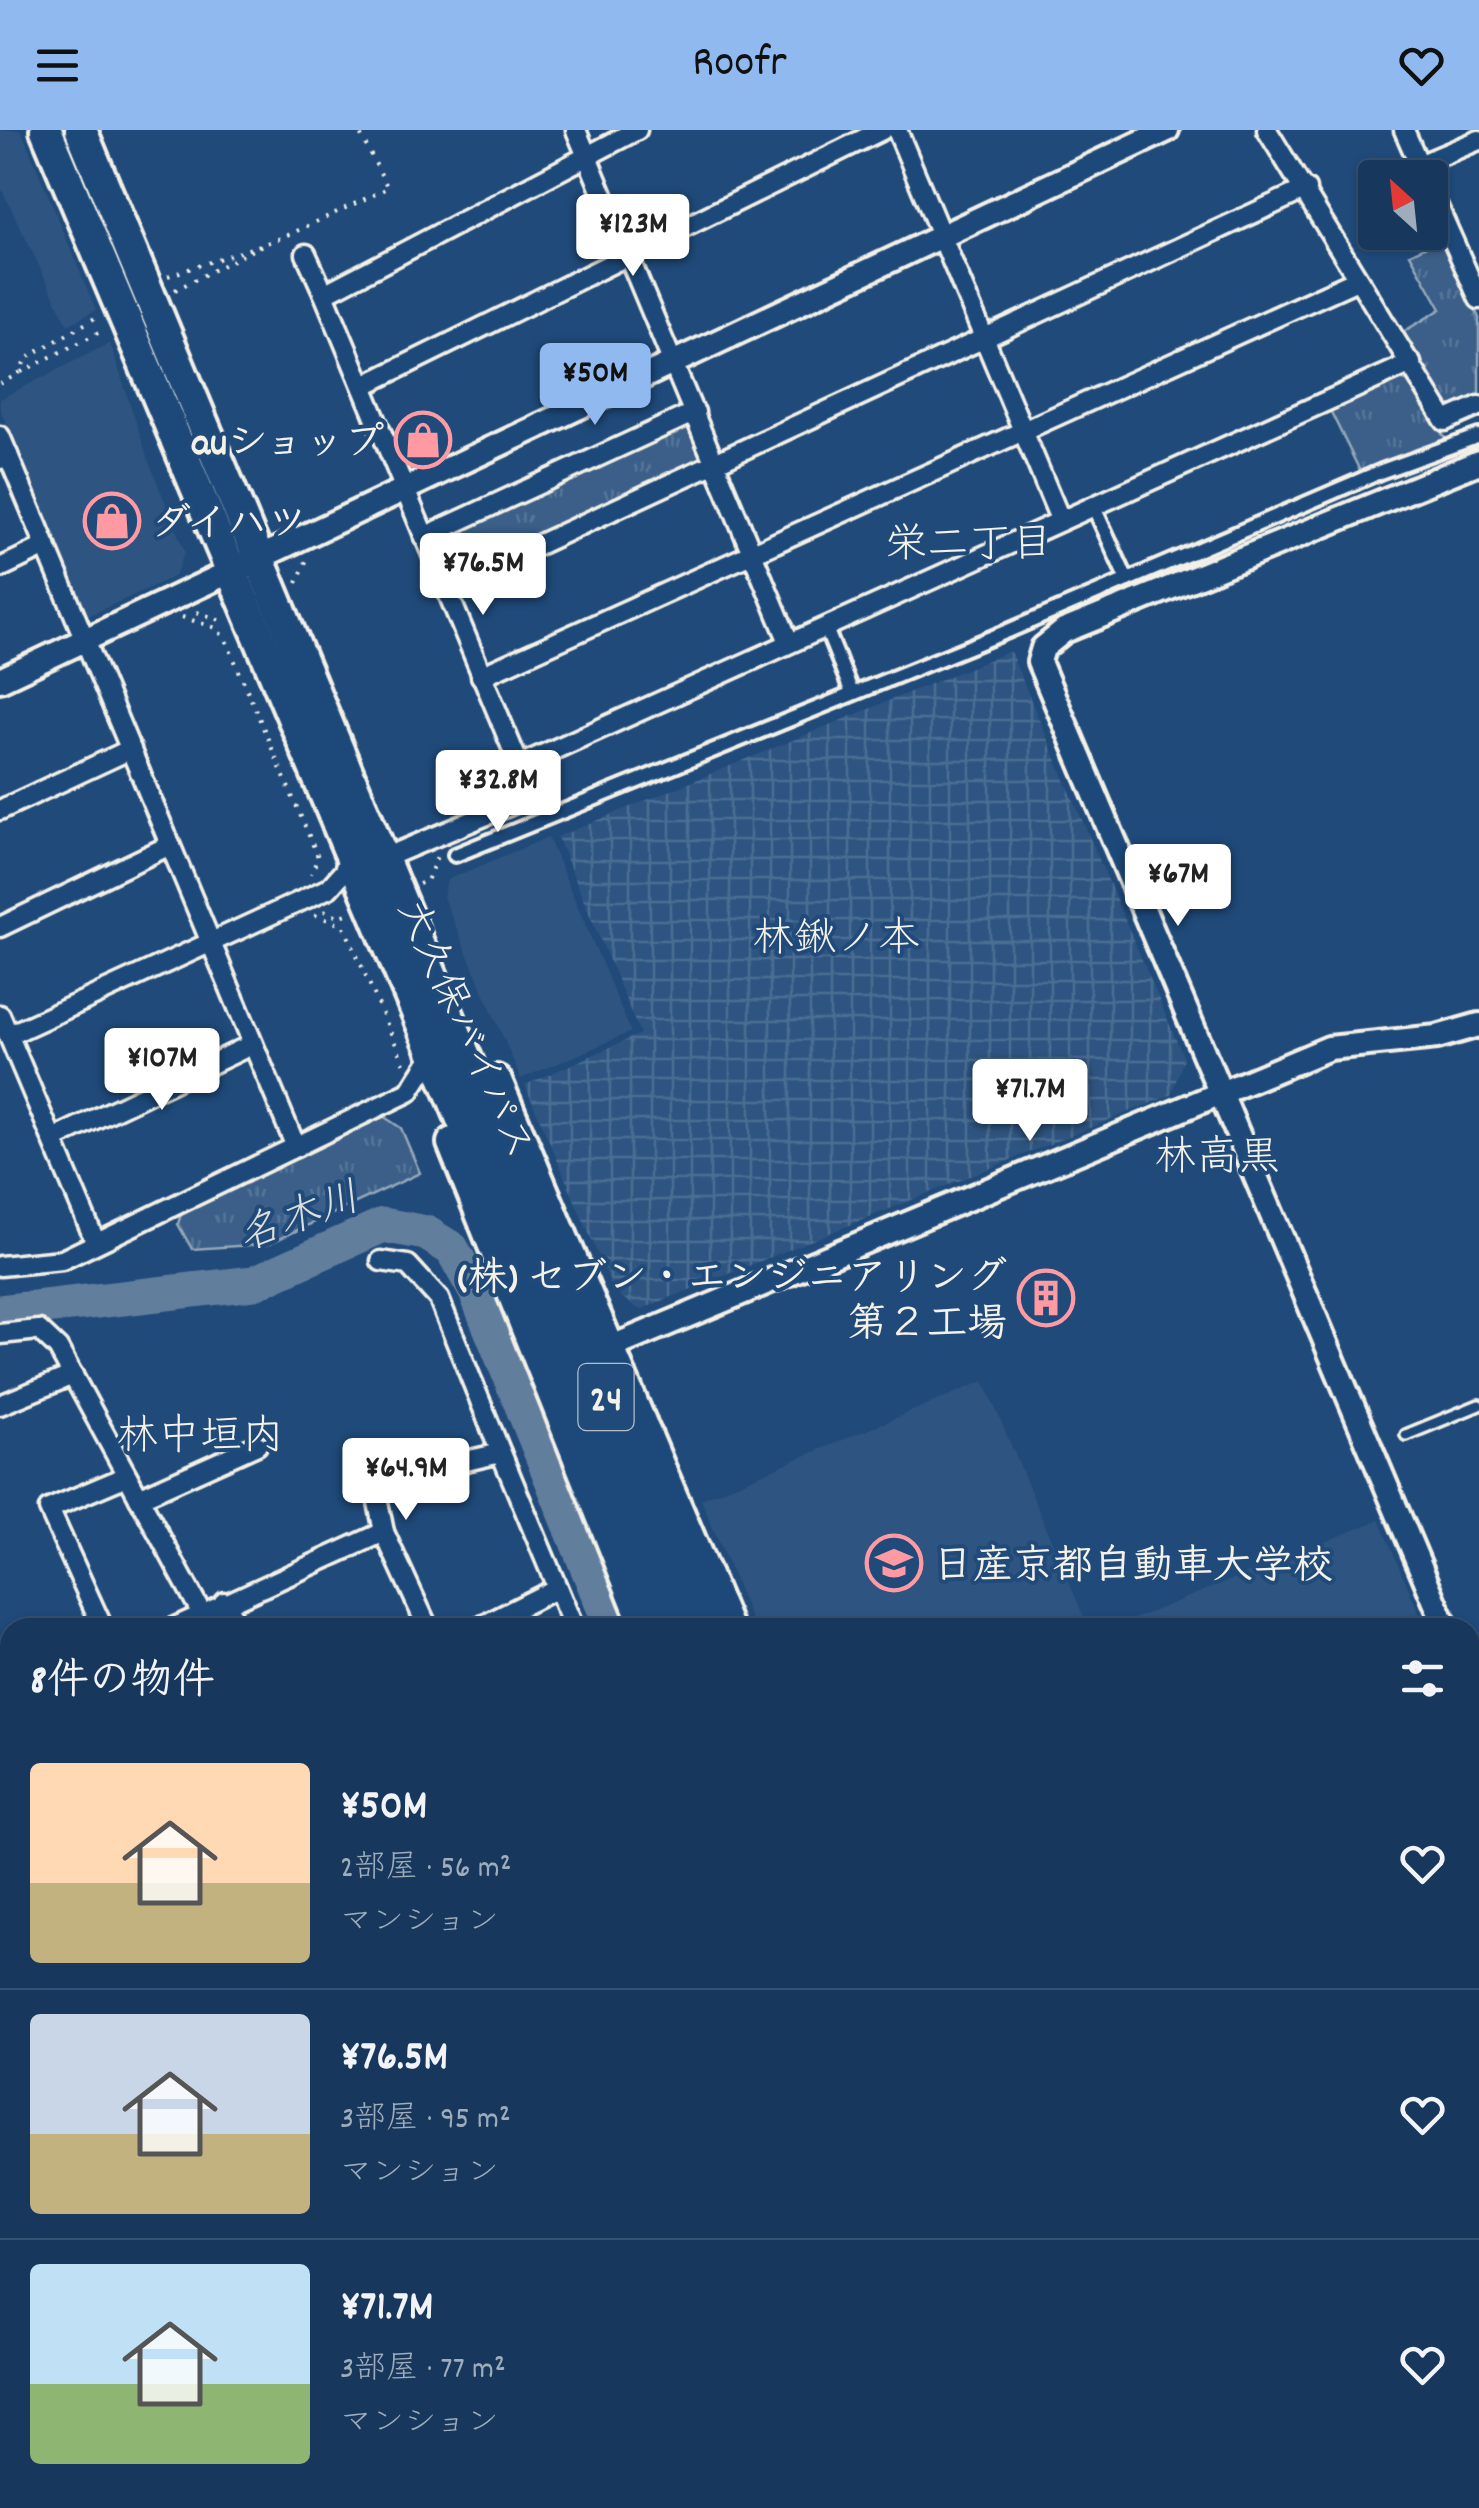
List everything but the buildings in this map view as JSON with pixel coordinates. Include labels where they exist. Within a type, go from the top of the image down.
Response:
[{"type":"highway","name":"大久保バイパス","points":[[46,130],[119,305],[245,563],[425,957],[500,1171],[672,1618]]},
{"type":"highway","name":"大久保バイパス","points":[[81,130],[160,287],[245,563],[349,855],[412,1002],[500,1171],[698,1618]]},
{"type":"highway","points":[[425,957],[453,994],[522,1133],[723,1618]]},
{"type":"highway","points":[[412,1002],[440,1108],[643,1618]]},
{"type":"street","points":[[576,130],[789,642]]},
{"type":"street","points":[[324,294],[637,130]]},
{"type":"street","points":[[363,386],[882,130]]},
{"type":"street","points":[[897,130],[1060,519]]},
{"type":"street","points":[[0,680],[1168,130]]},
{"type":"street","points":[[1267,130],[1445,420],[1479,406]]},
{"type":"street","points":[[1404,130],[1417,160]]},
{"type":"street","points":[[1443,160],[1479,140]]},
{"type":"street","points":[[445,588],[1306,190]]},
{"type":"street","points":[[1448,227],[1477,289]]},
{"type":"street","points":[[306,254],[532,796],[382,858]]},
{"type":"street","points":[[482,676],[1358,280]]},
{"type":"street","points":[[520,766],[1410,363]]},
{"type":"street","points":[[424,536],[695,412]]},
{"type":"street","points":[[0,436],[4,457],[87,639],[168,846],[296,1147]]},
{"type":"street","points":[[454,855],[1127,580],[1382,471],[1479,436]]},
{"type":"street","points":[[1442,1618],[1039,662],[1042,648],[1064,631],[1479,462]]},
{"type":"street","points":[[1093,505],[1127,580]]},
{"type":"street","points":[[0,568],[46,546]]},
{"type":"street","points":[[824,626],[852,693]]},
{"type":"street","points":[[0,810],[131,749]]},
{"type":"street","points":[[0,927],[168,846]]},
{"type":"street","points":[[9,1035],[335,882],[349,855]]},
{"type":"street","points":[[0,1015],[96,1243]]},
{"type":"street","points":[[612,1346],[1329,1048],[1437,1037],[1479,1025]]},
{"type":"street","points":[[52,1139],[251,1044]]},
{"type":"street","points":[[0,1266],[62,1260],[409,1092],[427,1064]]},
{"type":"street","points":[[381,1260],[408,1265],[440,1299],[570,1618]]},
{"type":"street","points":[[0,1334],[39,1330],[58,1348],[201,1612]]},
{"type":"street","points":[[0,1405],[73,1375]]},
{"type":"street","points":[[139,1498],[258,1445]]},
{"type":"street","points":[[423,1618],[384,1532],[376,1492],[382,1480],[500,1453]]},
{"type":"street","points":[[98,1618],[49,1509],[127,1476]]},
{"type":"street","points":[[190,1618],[384,1532]]},
{"type":"street","points":[[498,1618],[557,1588]]},
{"type":"street","points":[[224,1602],[233,1618]]},
{"type":"lane","points":[[1406,1435],[1479,1405]]},
{"type":"path","points":[[160,287],[284,238],[388,188],[358,130]]},
{"type":"path","points":[[160,287],[271,241]]},
{"type":"path","points":[[21,372],[24,358],[119,305]]},
{"type":"path","points":[[0,384],[102,332]]},
{"type":"path","points":[[293,593],[310,550]]},
{"type":"path","points":[[190,606],[193,611],[226,622]]},
{"type":"path","points":[[173,614],[216,628],[226,640],[318,857],[302,899],[305,911],[344,926],[406,1068],[409,1092]]},
{"type":"path","points":[[411,888],[427,880],[441,847]]},
{"type":"shaded area","points":[[0,130],[21,130],[96,310],[68,325],[0,186]]},
{"type":"shaded area","points":[[110,343],[148,459],[185,552],[175,576],[86,617],[0,409],[0,399]]},
{"type":"shaded area","points":[[1010,651],[1184,1058],[1171,1095],[640,1310],[614,1292],[525,1085],[640,1034],[557,837]]},
{"type":"shaded area","points":[[548,837],[631,1032],[521,1079],[443,897],[447,880]]},
{"type":"shaded area","name":"日産京都自動車大学校","points":[[984,1381],[1084,1618],[750,1618],[701,1499]]},
{"type":"shaded area","points":[[1379,1520],[1421,1618],[1136,1618]]},
{"type":"green space","points":[[1448,249],[1479,318],[1479,398],[1458,407],[1445,404],[1403,332],[1441,309],[1410,254]]},
{"type":"green space","points":[[1398,379],[1407,381],[1447,441],[1361,473],[1330,410]]},
{"type":"green space","points":[[689,420],[704,452],[701,464],[457,577],[449,573],[434,538]]},
{"type":"green space","points":[[383,1116],[401,1128],[420,1173],[268,1244],[192,1249],[178,1224],[182,1211]]},
{"type":"waterway","name":"名木川","points":[[0,1312],[254,1283],[383,1225],[426,1233],[452,1249],[476,1292],[608,1618]]},
{"type":"place","name":"auショップ","points":[[423,440]]},
{"type":"place","name":"ダイハツ","points":[[112,521]]},
{"type":"place","name":"(株) セブン・エンジニアリング 第２工場","points":[[1046,1298]]},
{"type":"place","name":"日産京都自動車大学校","points":[[894,1563]]},
{"type":"district","name":"栄二丁目","points":[[969,541]]},
{"type":"district","name":"林鍬ノ本","points":[[836,935]]},
{"type":"district","name":"林高黒","points":[[1217,1154]]},
{"type":"district","name":"林中垣内","points":[[200,1433]]}]
